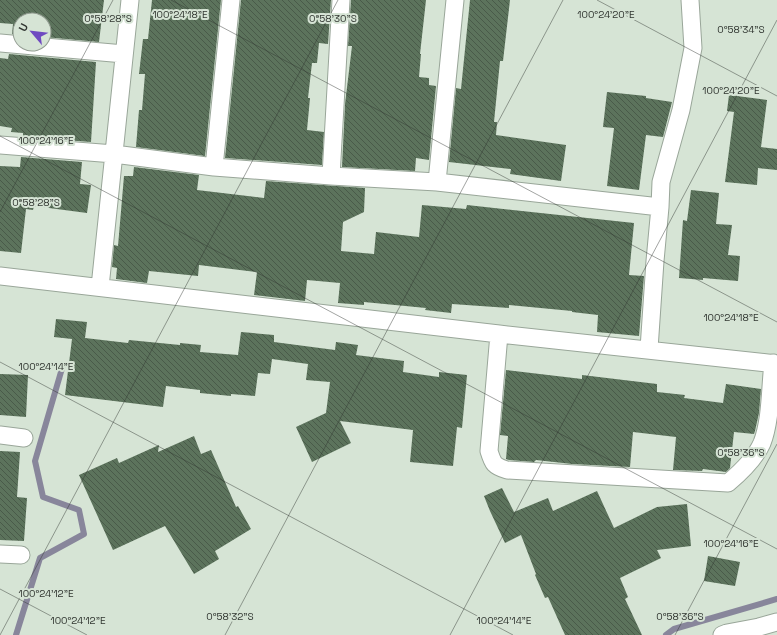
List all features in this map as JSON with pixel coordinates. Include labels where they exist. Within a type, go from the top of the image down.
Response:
[{"type":"street","points":[[100,287],[130,0]]},
{"type":"street","points":[[214,167],[231,0]]},
{"type":"street","points":[[331,176],[341,0]]},
{"type":"street","points":[[437,182],[455,0]]},
{"type":"street","points":[[649,349],[661,182],[681,110],[694,48],[690,0]]},
{"type":"street","points":[[0,43],[124,54]]},
{"type":"street","points":[[0,145],[114,154],[214,167],[437,182],[660,206]]},
{"type":"street","points":[[0,276],[498,334],[649,349],[775,364],[767,423],[761,444],[750,462],[728,483],[507,470],[498,467],[492,462],[489,451],[498,334]]},
{"type":"street","points":[[0,435],[24,438]]},
{"type":"street","points":[[0,554],[21,555]]},
{"type":"street","points":[[722,635],[726,632],[757,631],[777,622]]},
{"type":"building","points":[[0,0],[104,0],[99,42],[52,38],[52,12],[12,12],[12,24],[0,23]]},
{"type":"building","points":[[152,0],[221,0],[205,156],[136,147],[139,110],[142,110],[145,74],[139,74],[143,39],[148,39]]},
{"type":"building","points":[[241,0],[331,0],[328,44],[319,43],[317,63],[312,63],[308,98],[310,98],[307,130],[324,132],[322,165],[225,158]]},
{"type":"building","points":[[351,0],[426,0],[419,77],[429,78],[429,85],[436,86],[429,160],[416,158],[415,171],[342,167],[345,104],[352,46],[348,46]]},
{"type":"building","points":[[470,0],[510,0],[503,61],[500,61],[494,122],[497,122],[496,135],[566,145],[561,181],[510,174],[511,169],[449,162],[456,88],[461,89]]},
{"type":"building","points":[[9,54],[96,62],[91,142],[23,137],[23,133],[11,132],[12,128],[0,126],[0,58],[8,59]]},
{"type":"building","points":[[607,92],[646,96],[646,98],[672,102],[663,137],[646,135],[639,190],[607,186],[614,128],[603,127]]},
{"type":"building","points":[[729,95],[767,100],[761,147],[777,149],[777,170],[758,168],[757,185],[725,182],[734,112],[727,111]]},
{"type":"building","points":[[21,157],[82,162],[80,184],[91,185],[87,213],[34,206],[33,210],[26,209],[21,253],[0,251],[0,166],[20,167]]},
{"type":"building","points":[[134,167],[199,175],[197,190],[264,198],[266,181],[365,188],[364,212],[343,222],[341,251],[374,254],[376,232],[419,237],[422,205],[466,209],[467,205],[634,223],[629,275],[644,276],[639,336],[597,332],[598,315],[572,311],[509,305],[509,308],[452,304],[451,313],[425,310],[426,308],[364,302],[364,305],[338,303],[340,283],[307,280],[305,301],[254,295],[257,272],[199,265],[198,276],[149,271],[147,283],[116,279],[117,268],[112,267],[114,245],[118,246],[124,176],[133,176]]},
{"type":"building","points":[[691,190],[719,193],[716,224],[732,225],[728,255],[740,256],[738,281],[703,278],[703,280],[679,278],[683,220],[687,221]]},
{"type":"building","points":[[56,319],[87,322],[85,338],[128,343],[129,340],[180,345],[180,343],[201,345],[200,352],[238,355],[241,332],[274,335],[274,342],[335,350],[336,342],[358,345],[356,355],[404,361],[403,372],[439,377],[439,372],[467,375],[462,428],[457,427],[453,466],[410,462],[413,430],[340,421],[351,443],[312,462],[296,427],[326,413],[330,382],[306,380],[308,364],[272,359],[270,374],[258,373],[255,396],[231,394],[231,396],[200,393],[200,390],[166,386],[163,407],[65,395],[72,339],[54,337]]},
{"type":"building","points":[[506,370],[582,379],[582,375],[657,384],[657,392],[685,395],[684,398],[723,403],[726,384],[761,389],[759,413],[754,434],[734,432],[730,468],[726,472],[703,469],[702,471],[673,470],[676,437],[633,432],[630,467],[572,464],[536,460],[534,462],[509,460],[506,459],[508,436],[500,435]]},
{"type":"building","points":[[0,374],[28,375],[26,417],[0,415]]},
{"type":"building","points":[[194,436],[201,454],[211,450],[236,507],[238,506],[251,529],[215,551],[219,559],[194,574],[165,526],[113,550],[79,475],[117,458],[119,463],[159,445],[158,452]]},
{"type":"building","points":[[0,451],[20,452],[17,497],[27,498],[24,541],[0,540]]},
{"type":"building","points":[[502,488],[514,512],[548,498],[553,511],[597,491],[614,528],[657,507],[687,504],[691,546],[657,550],[661,558],[620,578],[628,597],[625,599],[642,635],[565,635],[548,597],[545,598],[521,535],[505,543],[490,511],[484,496]]},
{"type":"building","points":[[708,556],[740,562],[735,586],[704,581]]},
{"type":"waterway","points":[[16,635],[40,558],[84,534],[79,510],[43,497],[35,461],[63,365]]},
{"type":"waterway","points":[[666,635],[674,629],[777,599]]}]
